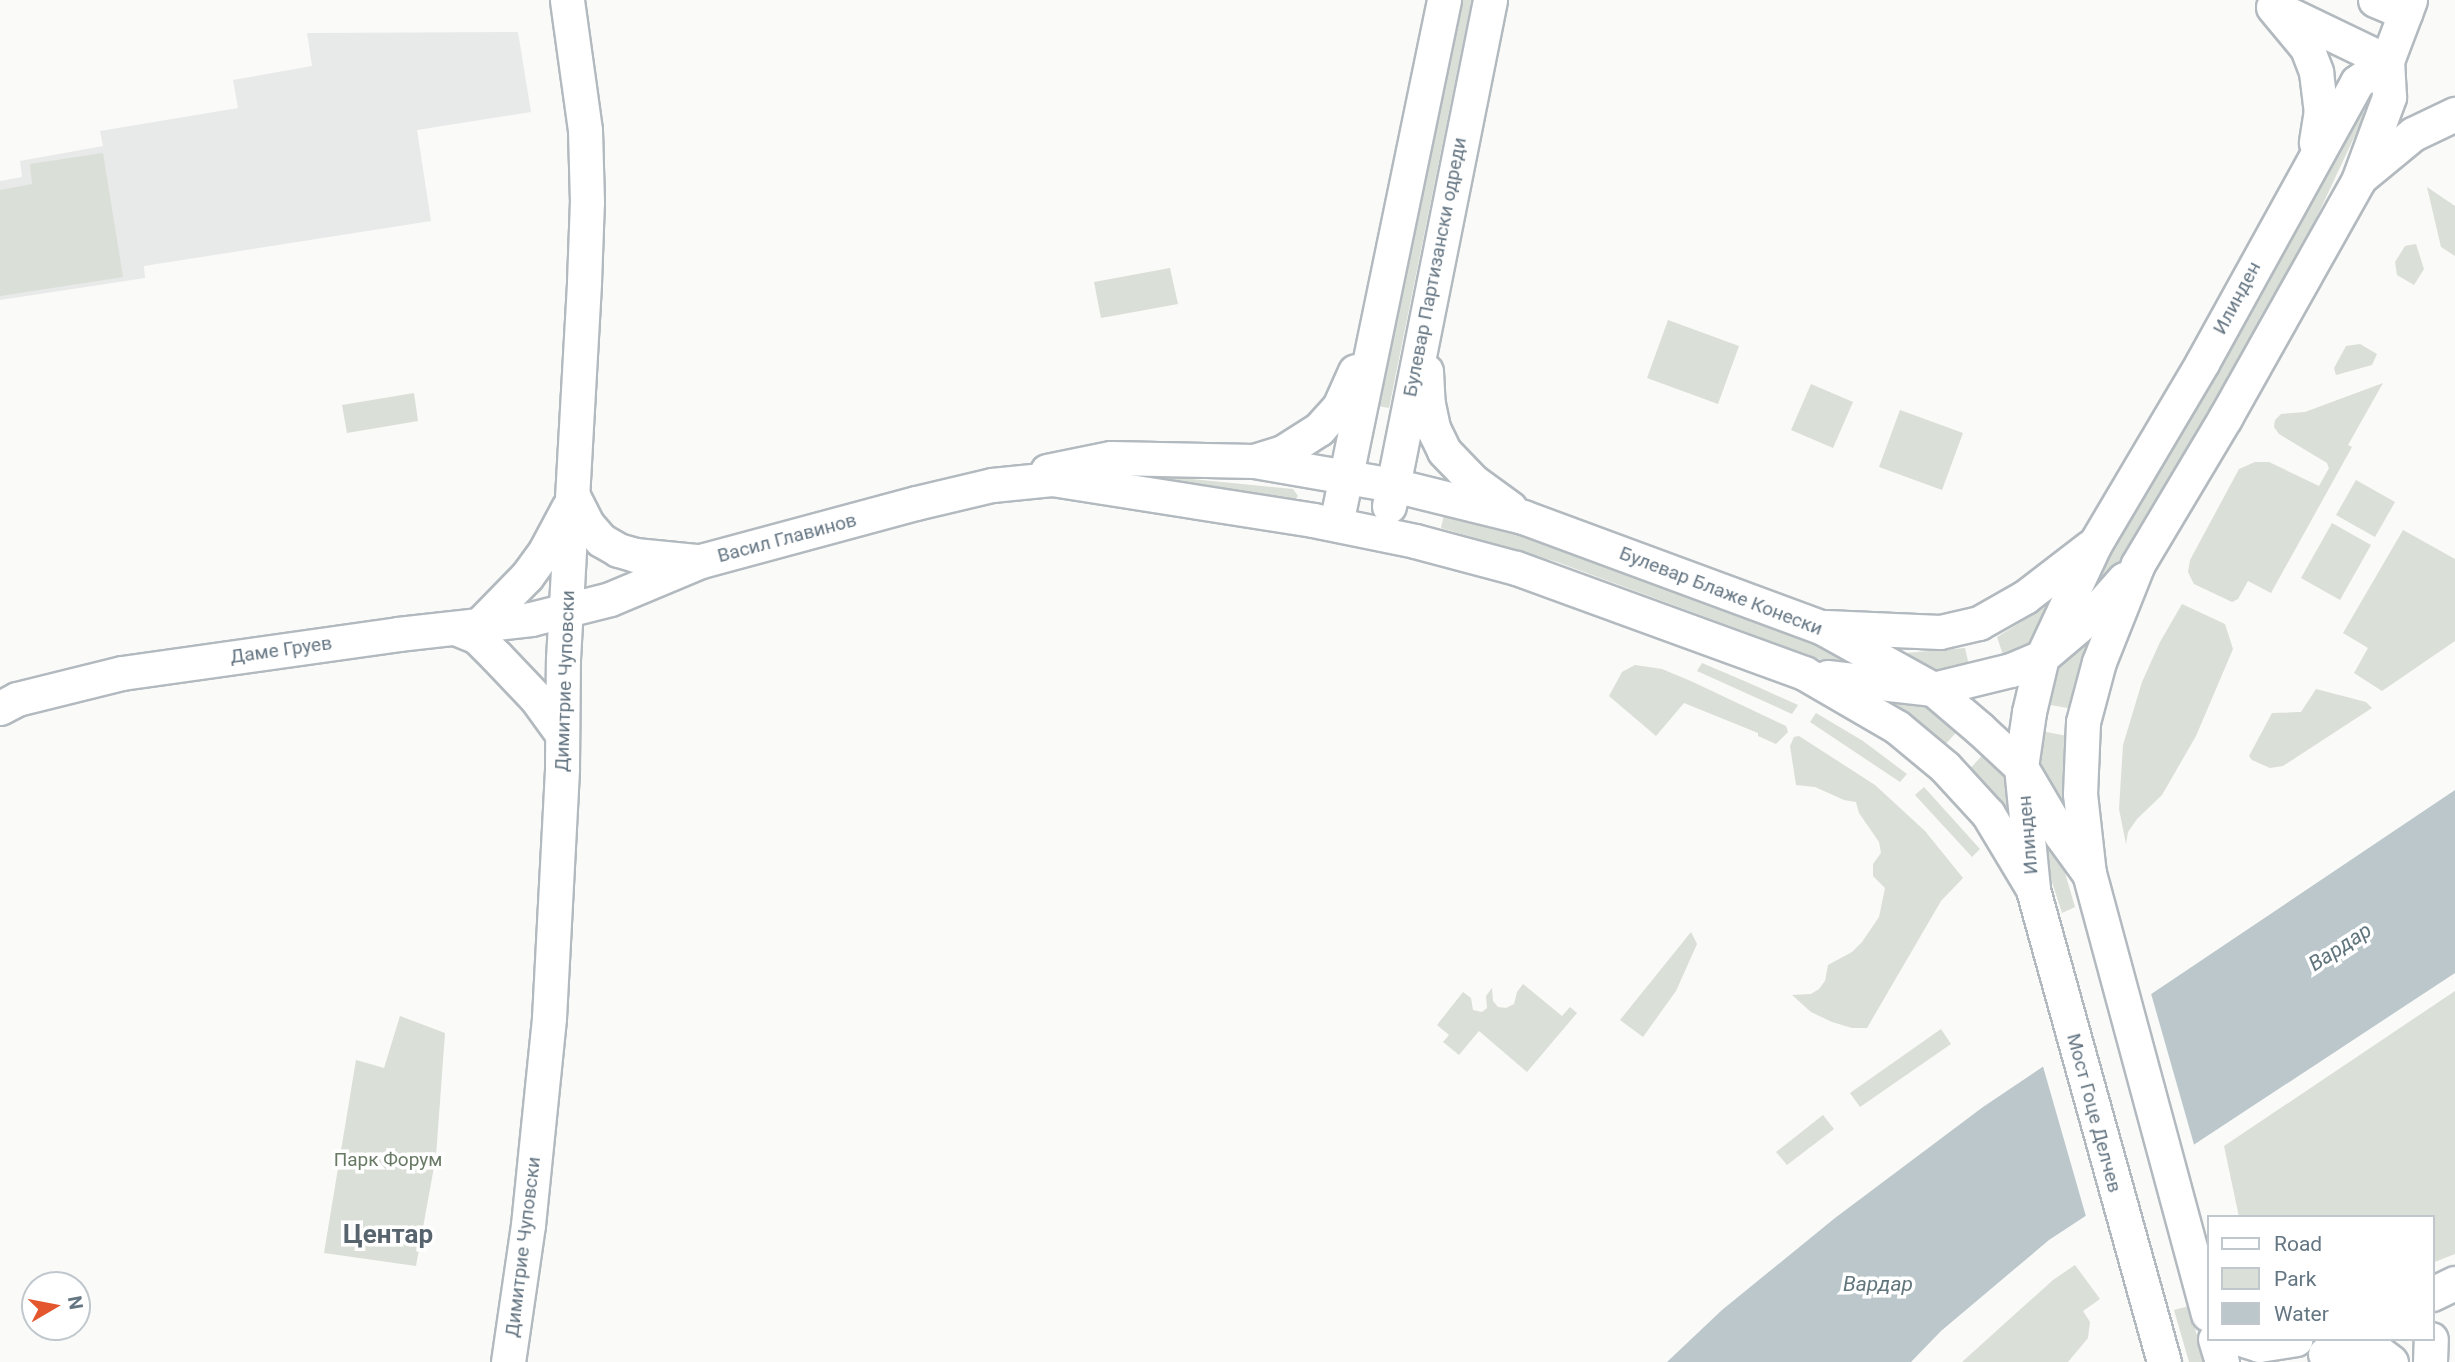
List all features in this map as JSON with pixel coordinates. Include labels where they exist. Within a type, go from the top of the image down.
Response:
[{"type":"street","name":"Димитрие Чуповски","points":[[508,1362],[528,1225],[549,1018],[587,202],[585,130],[567,0]]},
{"type":"street","points":[[1444,0],[1336,524],[1516,568],[1804,673],[1897,727],[1945,767],[1988,814],[2033,889]]},
{"type":"street","name":"Булевар Партизански одреди","points":[[1383,534],[1490,0]]},
{"type":"street","points":[[2266,3],[2387,61]]},
{"type":"street","points":[[2266,3],[2295,31],[2316,72],[2321,110],[2314,156]]},
{"type":"street","points":[[2206,1307],[2089,874],[2080,794],[2082,722],[2099,663],[2138,564],[2225,418],[2358,181],[2389,97],[2387,61],[2397,4]]},
{"type":"street","name":"Илинден","points":[[2033,889],[2021,767],[2029,712],[2042,657],[2095,544],[2202,363],[2314,156],[2357,82],[2387,61]]},
{"type":"street","points":[[2358,181],[2399,144],[2455,114]]},
{"type":"street","points":[[1254,461],[1283,452],[1304,441],[1339,407],[1377,317]]},
{"type":"street","points":[[1423,325],[1428,404],[1433,428],[1444,451],[1473,481],[1523,517]]},
{"type":"street","name":"Васил Главинов","points":[[1013,482],[1066,465],[1111,458],[1254,461],[1345,476]]},
{"type":"street","name":"Булевар Блаже Конески","points":[[1345,476],[1523,517],[1821,627],[1933,689],[2021,767],[2061,835],[2089,874]]},
{"type":"street","name":"Васил Главинов","points":[[566,611],[610,599],[701,561],[957,492],[1013,482],[1052,479],[1336,524]]},
{"type":"street","points":[[573,496],[588,525],[601,540],[618,550],[635,555],[701,561]]},
{"type":"street","points":[[562,734],[536,698],[467,626],[513,593],[545,551],[573,496]]},
{"type":"street","name":"Илинден","points":[[1821,627],[1940,632],[1979,623],[2025,597],[2095,544]]},
{"type":"street","points":[[1804,673],[1933,689],[1993,676],[2042,657],[2095,612],[2138,564]]},
{"type":"street","name":"Даме Груев","points":[[0,708],[17,699],[122,673],[531,619],[566,611]]},
{"type":"street","name":"Мост Гоце Делчев","points":[[2033,889],[2160,1350]]},
{"type":"street","points":[[2434,1293],[2455,1283]]},
{"type":"street","points":[[2216,1341],[2222,1362]]},
{"type":"street","points":[[2250,1341],[2311,1352],[2365,1350],[2379,1353],[2391,1362]]},
{"type":"street","points":[[2311,1352],[2348,1341]]},
{"type":"street","points":[[2430,1362],[2431,1341]]},
{"type":"shaded area","points":[[518,32],[531,112],[417,130],[431,221],[144,266],[145,278],[0,300],[0,181],[22,177],[20,161],[103,146],[100,131],[238,108],[233,80],[312,66],[307,33]]},
{"type":"green space","points":[[1460,0],[1471,0],[1470,8],[1389,408],[1378,406]]},
{"type":"green space","points":[[2361,110],[2365,114],[2285,285],[2123,565],[2077,610],[2269,278],[2352,119]]},
{"type":"green space","points":[[103,153],[123,277],[0,296],[0,190],[32,184],[30,164]]},
{"type":"green space","points":[[2427,187],[2455,206],[2455,256],[2441,247]]},
{"type":"green space","points":[[2416,244],[2424,269],[2414,285],[2397,275],[2395,262],[2405,246]]},
{"type":"green space","points":[[1170,268],[1178,304],[1101,318],[1094,282]]},
{"type":"green space","points":[[1668,320],[1739,346],[1718,404],[1647,378]]},
{"type":"green space","points":[[2360,344],[2377,354],[2372,365],[2336,375],[2334,368],[2346,346]]},
{"type":"green space","points":[[2383,383],[2348,445],[2352,447],[2271,593],[2248,581],[2238,599],[2232,602],[2194,584],[2188,572],[2190,560],[2239,469],[2255,462],[2269,462],[2319,486],[2329,468],[2327,463],[2279,434],[2274,427],[2275,420],[2281,414],[2305,412]]},
{"type":"green space","points":[[1811,384],[1853,402],[1833,448],[1791,430]]},
{"type":"green space","points":[[414,393],[418,421],[347,433],[342,405]]},
{"type":"green space","points":[[1900,410],[1963,433],[1942,490],[1879,467]]},
{"type":"green space","points":[[1152,475],[1293,489],[1298,496],[1292,503],[1141,477]]},
{"type":"green space","points":[[2356,480],[2395,502],[2375,537],[2336,515]]},
{"type":"green space","points":[[1445,510],[1563,548],[1874,667],[1854,672],[1557,562],[1441,528]]},
{"type":"green space","points":[[2332,523],[2371,545],[2340,600],[2301,578]]},
{"type":"green space","points":[[2403,530],[2455,559],[2455,641],[2382,691],[2354,673],[2368,648],[2343,633]]},
{"type":"green space","points":[[2182,604],[2225,624],[2233,649],[2196,736],[2162,795],[2137,819],[2128,832],[2126,844],[2119,809],[2123,745],[2142,682],[2160,642]]},
{"type":"green space","points":[[2047,606],[2052,610],[2042,637],[2006,664],[1997,637]]},
{"type":"green space","points":[[2091,636],[2073,709],[2045,704],[2056,663]]},
{"type":"green space","points":[[1965,648],[1971,674],[1951,678],[1904,658],[1905,653]]},
{"type":"green space","points":[[1702,663],[1798,705],[1792,714],[1697,671]]},
{"type":"green space","points":[[1635,665],[1662,669],[1693,682],[1786,726],[1788,732],[1776,744],[1758,736],[1758,733],[1684,703],[1656,736],[1609,696],[1622,672]]},
{"type":"green space","points":[[2316,689],[2366,702],[2372,708],[2283,766],[2270,768],[2252,760],[2249,756],[2272,713],[2301,712]]},
{"type":"green space","points":[[1885,702],[1933,703],[1962,726],[1943,747]]},
{"type":"green space","points":[[1816,713],[1863,741],[1907,774],[1900,782],[1810,722]]},
{"type":"green space","points":[[2040,731],[2068,736],[2068,822],[2035,775]]},
{"type":"green space","points":[[1799,736],[1875,785],[1925,831],[1963,878],[1941,901],[1867,1028],[1852,1028],[1832,1022],[1811,1012],[1792,995],[1811,994],[1819,989],[1825,981],[1828,965],[1852,952],[1862,942],[1879,917],[1885,888],[1873,876],[1873,864],[1881,853],[1879,842],[1859,813],[1856,802],[1844,800],[1815,787],[1796,785],[1790,746],[1794,737]]},
{"type":"green space","points":[[1987,750],[2013,778],[2009,827],[1968,771]]},
{"type":"green space","points":[[1924,787],[1980,849],[1972,857],[1915,795]]},
{"type":"green space","points":[[2041,835],[2058,849],[2075,907],[2062,913],[2044,857]]},
{"type":"green space","points":[[1691,932],[1697,944],[1676,991],[1643,1037],[1620,1020]]},
{"type":"green space","points":[[1523,984],[1562,1016],[1570,1007],[1577,1013],[1527,1072],[1479,1031],[1459,1055],[1443,1042],[1449,1035],[1437,1025],[1463,992],[1471,998],[1473,1010],[1482,1012],[1487,1008],[1486,996],[1492,988],[1493,1001],[1498,1007],[1506,1008],[1514,1004],[1517,992]]},
{"type":"green space","points":[[2455,991],[2455,1254],[2434,1262],[2434,1215],[2239,1215],[2224,1146]]},
{"type":"green space","name":"Парк Форум","points":[[400,1016],[445,1033],[436,1156],[416,1266],[324,1253],[356,1060],[384,1068]]},
{"type":"green space","points":[[1941,1029],[1951,1044],[1860,1107],[1850,1093]]},
{"type":"green space","points":[[1823,1115],[1834,1129],[1787,1165],[1776,1152]]},
{"type":"green space","points":[[2075,1265],[2100,1299],[2083,1311],[2090,1322],[2088,1338],[2068,1362],[1962,1362],[2053,1280]]},
{"type":"green space","points":[[2189,1306],[2204,1362],[2189,1362],[2174,1310]]},
{"type":"water","name":"Вардар","points":[[2455,790],[2455,973],[2049,1240],[1941,1331],[1911,1362],[1667,1362],[1722,1310],[1835,1218],[1983,1107]]},
{"type":"pier","points":[[2150,990],[2195,1148],[2087,1220],[2042,1063]]},
{"type":"district","name":"Центар","points":[[388,1235]]}]
